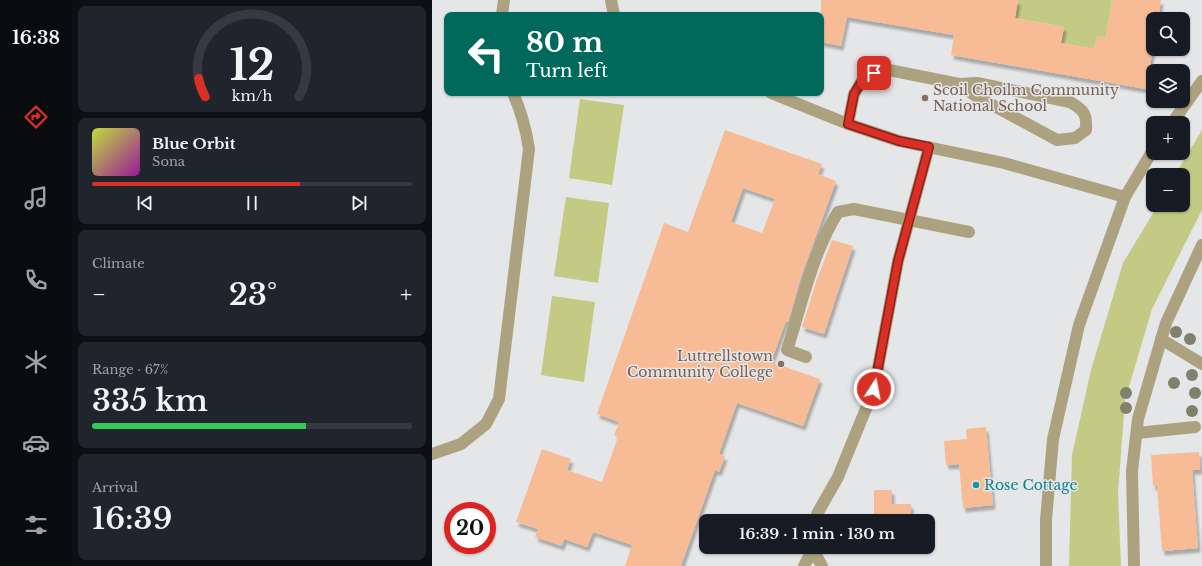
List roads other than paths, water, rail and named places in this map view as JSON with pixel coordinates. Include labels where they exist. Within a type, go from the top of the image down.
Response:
[{"type":"street","points":[[502,12],[504,0]]},
{"type":"street","points":[[611,0],[613,12]]},
{"type":"street","points":[[848,124],[854,94],[865,76],[884,69],[959,84],[977,83],[1070,102],[1081,108],[1087,119],[1086,130],[1075,138],[1057,140],[974,95],[959,84]]},
{"type":"street","points":[[1177,116],[1202,80]]},
{"type":"street","points":[[432,454],[461,444],[486,424],[499,399],[529,149],[527,132],[520,108],[514,96]]},
{"type":"street","points":[[778,96],[848,124],[899,141],[1004,163],[1125,197]]},
{"type":"street","points":[[817,514],[838,477],[874,389],[898,261],[929,147]]},
{"type":"street","points":[[1046,566],[1047,514],[1053,439],[1079,325],[1125,197],[1147,160]]},
{"type":"street","points":[[806,357],[787,350],[819,249],[828,228],[838,212],[854,209],[968,232]]},
{"type":"street","points":[[1134,566],[1132,471],[1138,419],[1161,339],[1172,307],[1202,245]]},
{"type":"street","points":[[1161,339],[1202,364]]},
{"type":"street","points":[[1137,434],[1195,427]]},
{"type":"street","points":[[804,566],[810,554]]},
{"type":"street","points":[[816,554],[822,566]]},
{"type":"place","name":"Scoil Choilm Community National School","points":[[925,98]]},
{"type":"place","name":"Luttrellstown Community College","points":[[781,364]]},
{"type":"place","name":"Rose Cottage","points":[[976,485]]}]
